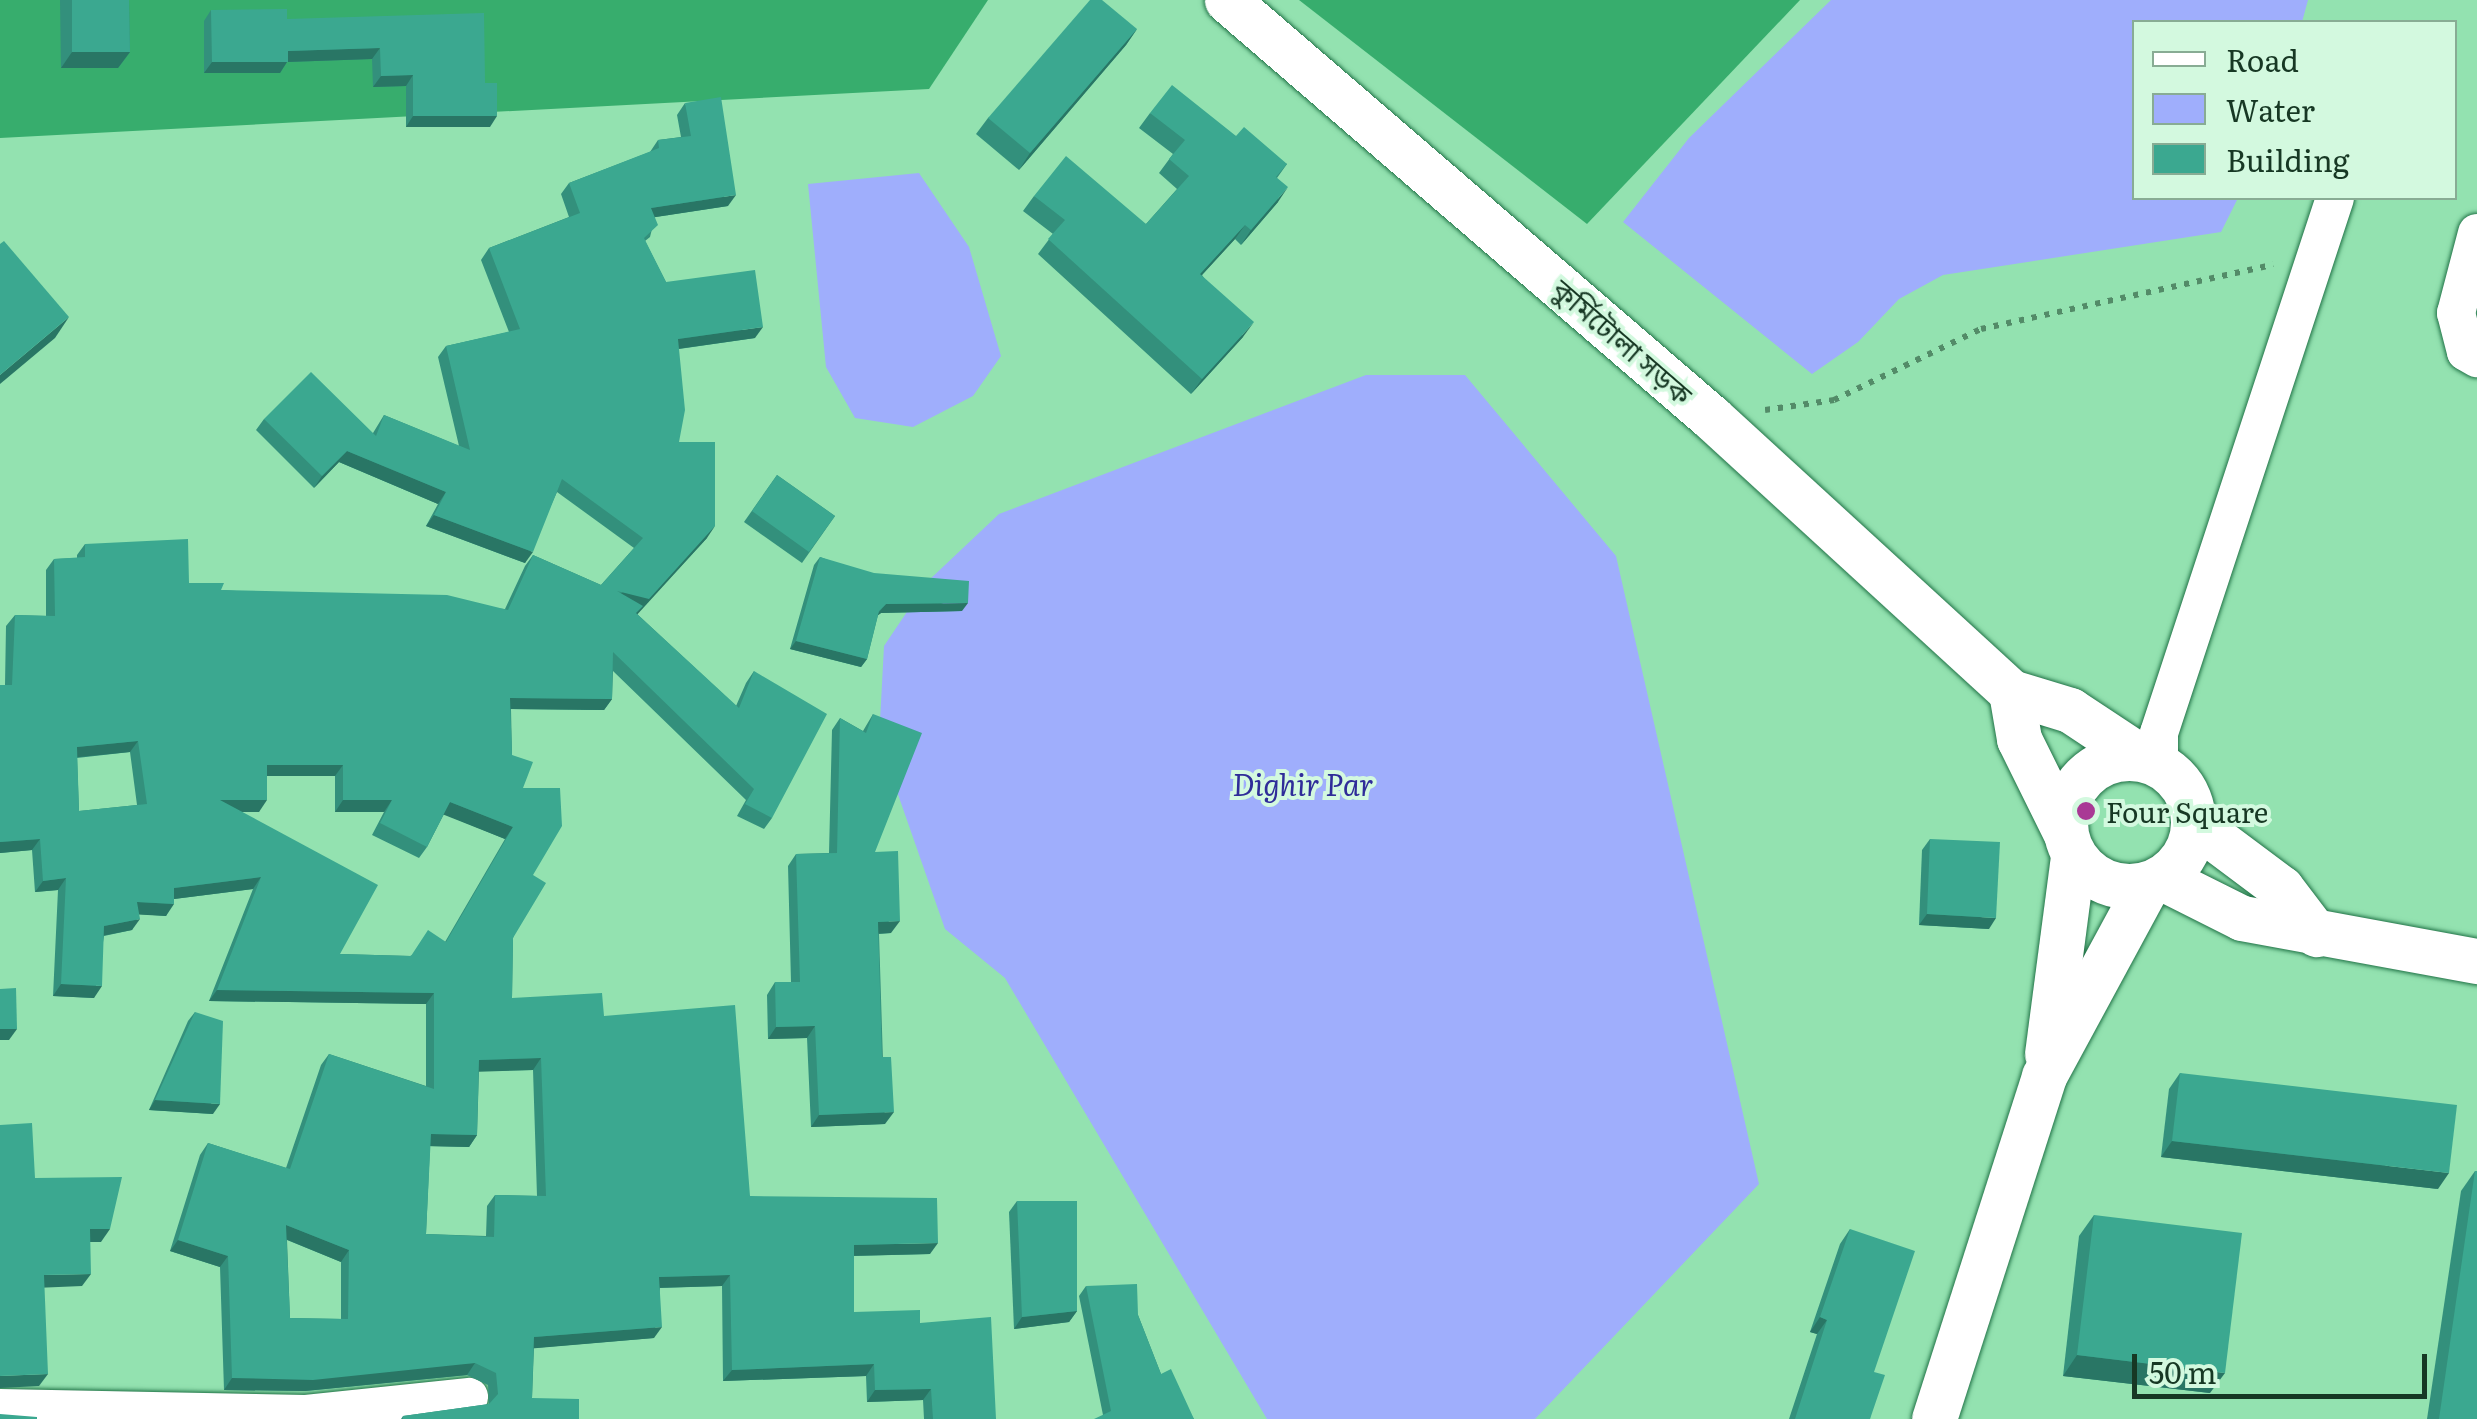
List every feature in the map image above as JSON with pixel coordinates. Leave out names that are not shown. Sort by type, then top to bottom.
[{"type":"street","name":"কুর্মিটোলা সড়ক","points":[[1226,0],[1712,418],[2011,692]]},
{"type":"street","points":[[2151,762],[2333,200]]},
{"type":"street","points":[[2477,233],[2456,312],[2466,352],[2477,358]]},
{"type":"street","points":[[2044,1076],[2155,881],[2184,857],[2194,823],[2181,783],[2070,710],[2011,692],[2019,739],[2069,844],[2110,884],[2155,881],[2242,918],[2477,961]]},
{"type":"street","points":[[1934,1419],[2044,1076],[2076,784],[2118,758],[2151,762]]},
{"type":"street","points":[[2194,823],[2281,888],[2316,934]]},
{"type":"street","points":[[0,1408],[306,1414],[469,1397]]},
{"type":"path","points":[[1712,418],[1834,400],[1982,329],[2231,272],[2314,260]]},
{"type":"green space","points":[[0,0],[988,0],[929,89],[0,138]]},
{"type":"green space","points":[[1299,0],[1800,0],[1587,224]]},
{"type":"water","points":[[1831,0],[2308,0],[2303,20],[2132,20],[2132,200],[2237,200],[2221,232],[1943,275],[1899,299],[1858,342],[1812,374],[1623,222],[1689,138]]},
{"type":"water","points":[[919,173],[969,247],[1001,356],[973,396],[913,427],[855,418],[826,367],[808,184]]},
{"type":"water","name":"Dighir Par","points":[[1366,375],[1465,375],[1616,556],[1759,1184],[1535,1419],[1267,1419],[1005,978],[945,929],[879,740],[884,646],[927,582],[999,514]]},
{"type":"building","points":[[72,0],[129,0],[130,52],[72,52]]},
{"type":"building","points":[[1090,0],[1102,0],[1137,29],[1030,153],[988,118]]},
{"type":"building","points":[[287,9],[287,19],[484,13],[485,83],[497,83],[497,116],[413,116],[413,75],[381,76],[380,48],[288,51],[288,62],[212,62],[211,10]]},
{"type":"building","points":[[1172,85],[1236,136],[1244,127],[1287,164],[1276,177],[1288,187],[1251,230],[1245,225],[1200,274],[1254,322],[1202,379],[1048,239],[1065,220],[1034,196],[1066,156],[1146,224],[1189,176],[1169,159],[1185,140],[1150,113]]},
{"type":"building","points":[[721,97],[736,195],[651,208],[658,225],[644,238],[666,282],[755,270],[763,327],[678,339],[685,410],[679,442],[715,442],[715,526],[649,599],[617,591],[643,606],[636,613],[739,708],[754,671],[827,714],[772,818],[745,804],[754,789],[613,652],[612,699],[510,698],[512,755],[533,762],[523,788],[560,788],[562,826],[533,875],[546,883],[513,938],[512,998],[602,993],[604,1016],[735,1005],[750,1196],[937,1198],[938,1243],[854,1245],[854,1312],[920,1310],[920,1323],[991,1317],[996,1419],[933,1419],[931,1389],[875,1390],[874,1364],[732,1370],[730,1275],[659,1277],[662,1327],[534,1337],[532,1398],[579,1399],[579,1419],[403,1419],[489,1404],[498,1394],[496,1373],[475,1363],[313,1380],[232,1378],[228,1256],[178,1240],[208,1143],[290,1169],[329,1054],[434,1089],[434,993],[217,990],[261,877],[174,888],[174,904],[137,902],[140,919],[104,926],[102,986],[61,984],[66,878],[43,881],[40,839],[0,842],[0,685],[12,685],[15,615],[55,616],[54,559],[85,557],[85,544],[188,539],[189,583],[224,583],[221,590],[447,595],[508,610],[533,555],[601,585],[643,538],[562,479],[533,552],[434,515],[446,492],[347,451],[322,476],[264,419],[311,372],[376,436],[384,415],[470,450],[446,346],[520,329],[489,248],[580,213],[569,183],[659,148],[658,140],[691,136],[685,103]],"holes":[[[138,741],[147,804],[79,811],[77,747]],[[267,765],[343,765],[343,800],[392,800],[380,823],[427,847],[450,802],[513,827],[446,942],[428,930],[411,956],[340,954],[378,885],[220,800],[267,800]],[[541,1058],[546,1196],[495,1195],[494,1237],[426,1234],[431,1134],[477,1135],[479,1060]],[[286,1225],[349,1250],[348,1319],[290,1318]]]},
{"type":"building","points":[[4,241],[69,317],[0,375],[0,244]]},
{"type":"building","points":[[777,475],[835,516],[809,552],[752,511]]},
{"type":"building","points":[[820,557],[874,573],[969,581],[968,603],[886,604],[879,611],[867,659],[796,641]]},
{"type":"building","points":[[873,714],[922,733],[875,852],[898,851],[900,921],[878,922],[882,1057],[891,1057],[894,1112],[819,1115],[815,1026],[776,1027],[775,982],[800,982],[796,854],[837,853],[840,718],[866,733]]},
{"type":"building","points":[[1930,839],[2000,842],[1996,918],[1927,914]]},
{"type":"building","points":[[16,988],[17,1029],[0,1029],[0,989]]},
{"type":"building","points":[[195,1012],[223,1021],[220,1104],[155,1100]]},
{"type":"building","points":[[2180,1073],[2457,1105],[2449,1173],[2172,1141]]},
{"type":"building","points":[[32,1123],[35,1178],[122,1177],[110,1229],[90,1229],[91,1274],[44,1275],[48,1374],[0,1376],[0,1125]]},
{"type":"building","points":[[2475,1171],[2477,1419],[2439,1419]]},
{"type":"building","points":[[1017,1201],[1077,1201],[1077,1311],[1022,1317]]},
{"type":"building","points":[[2094,1215],[2242,1233],[2225,1373],[2077,1355]]},
{"type":"building","points":[[1850,1229],[1915,1251],[1874,1372],[1885,1375],[1870,1419],[1795,1419],[1827,1320],[1820,1317]]},
{"type":"building","points":[[1137,1284],[1138,1315],[1161,1374],[1171,1369],[1194,1419],[1094,1419],[1111,1411],[1086,1286]]},
{"type":"building","points":[[0,1414],[37,1417],[37,1419],[0,1419]]},
{"type":"place","name":"Four Square","points":[[2086,811]]}]
